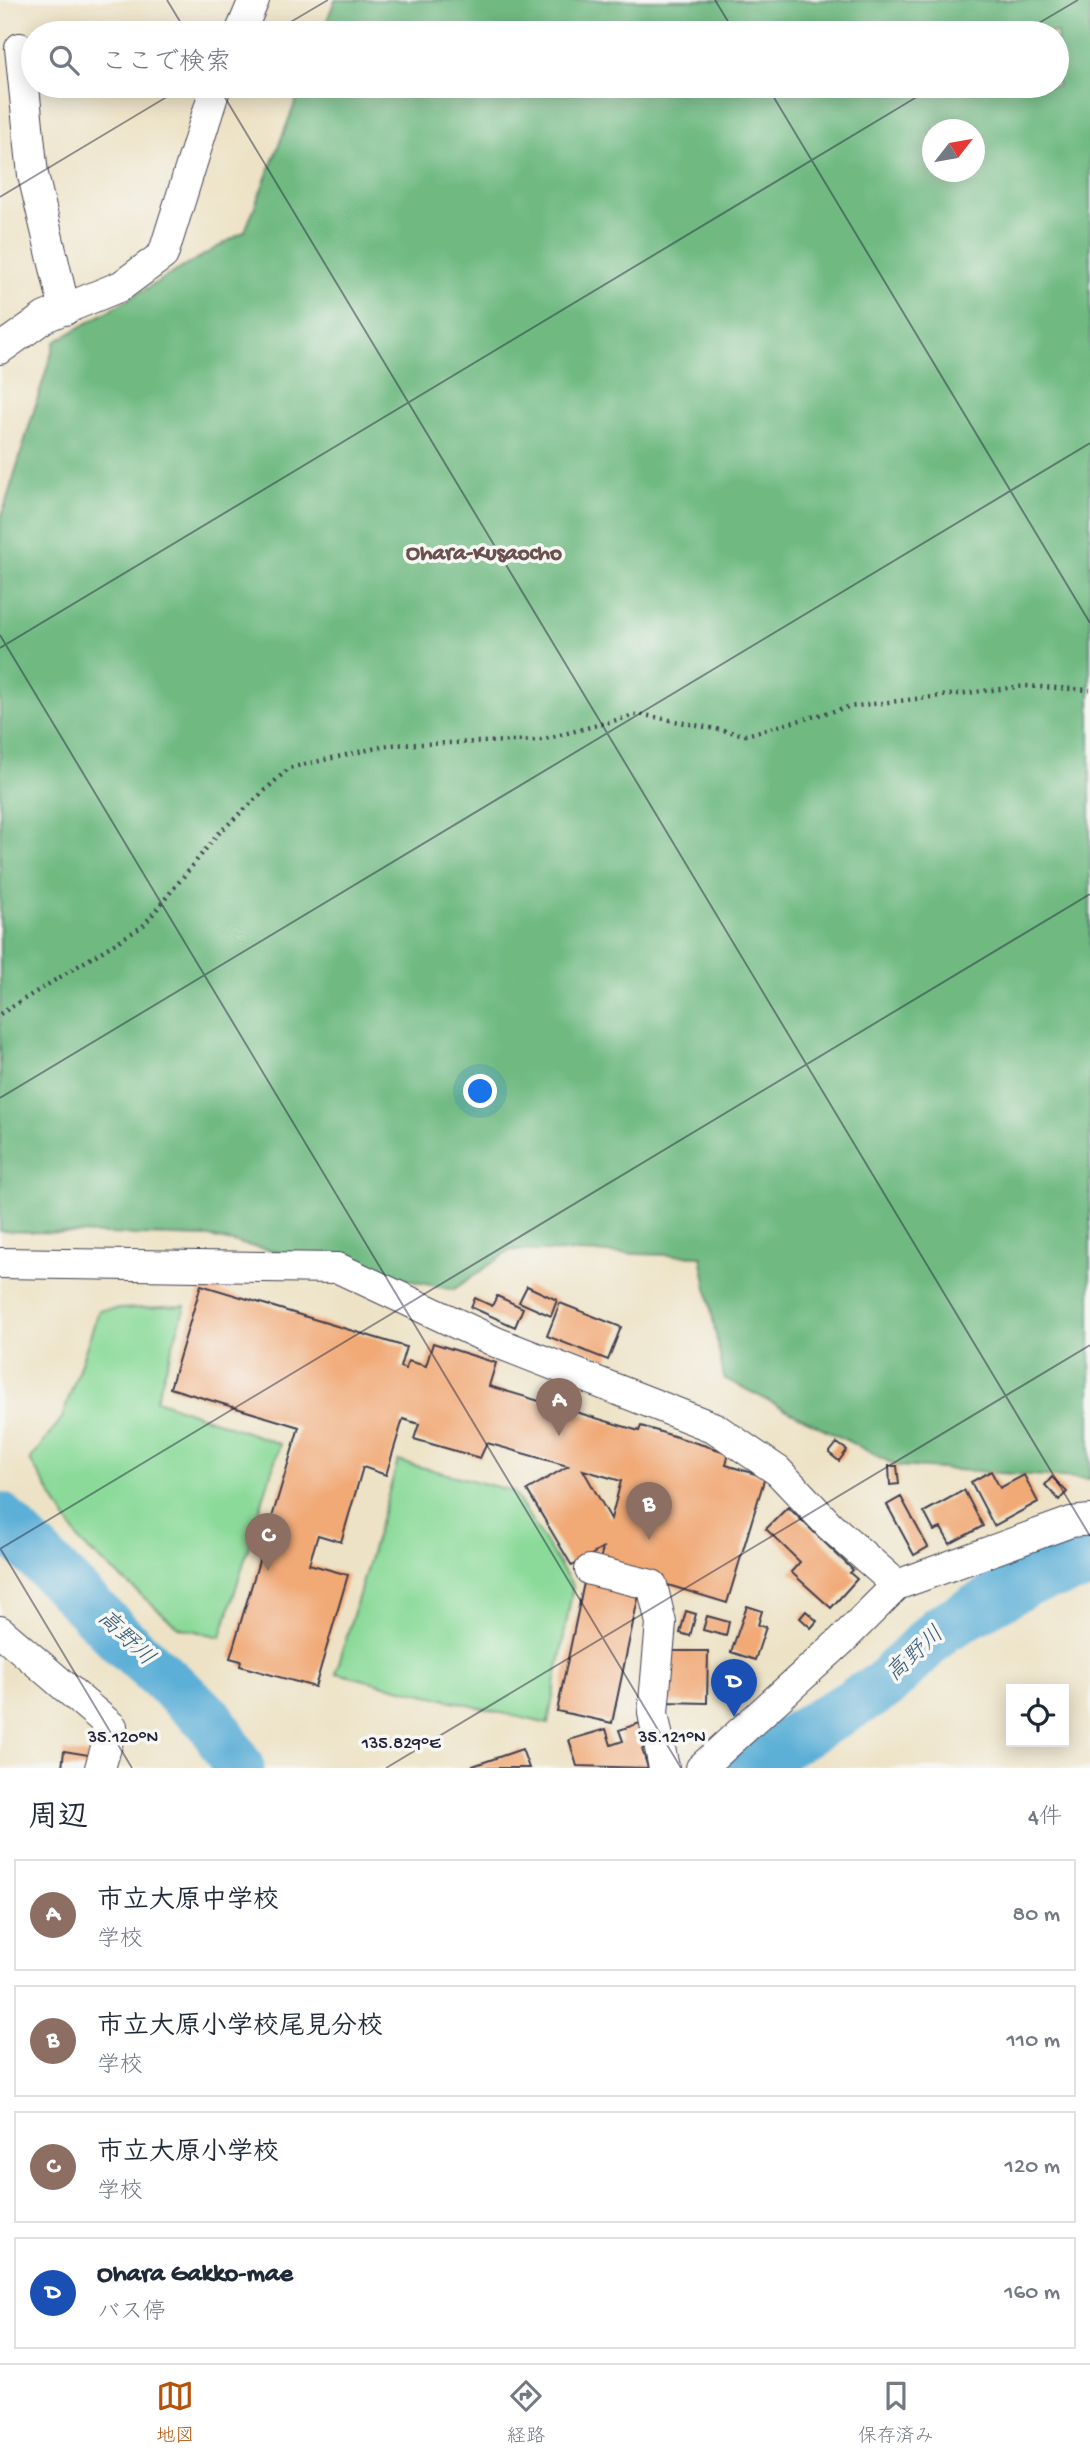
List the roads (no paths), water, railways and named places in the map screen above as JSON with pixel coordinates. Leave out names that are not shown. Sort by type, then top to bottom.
[{"type":"street","points":[[245,21],[254,0]]},
{"type":"street","points":[[20,48],[21,58]]},
{"type":"street","points":[[25,98],[33,175],[65,310]]},
{"type":"street","points":[[0,349],[45,317],[121,286],[163,255],[212,98]]},
{"type":"street","points":[[0,1263],[338,1268],[498,1343],[715,1428],[778,1471],[830,1526],[897,1585]]},
{"type":"street","points":[[701,1768],[841,1641],[897,1585],[1071,1522],[1090,1520]]},
{"type":"street","points":[[590,1570],[653,1585],[661,1623],[653,1713],[664,1768]]},
{"type":"street","points":[[0,1631],[112,1727],[100,1768]]},
{"type":"waterway","name":"高野川","points":[[0,1518],[123,1641],[211,1721],[239,1768]]},
{"type":"waterway","name":"高野川","points":[[753,1768],[782,1745],[883,1686],[941,1629],[1027,1581],[1090,1564]]},
{"type":"place","name":"市立大原中学校","points":[[559,1436]]},
{"type":"place","name":"市立大原小学校尾見分校","points":[[649,1540]]},
{"type":"place","name":"市立大原小学校","points":[[268,1571]]},
{"type":"place","name":"Ohara Gakko-mae","points":[[734,1717]]},
{"type":"district","name":"Ohara-Kusaocho","points":[[484,554]]}]
